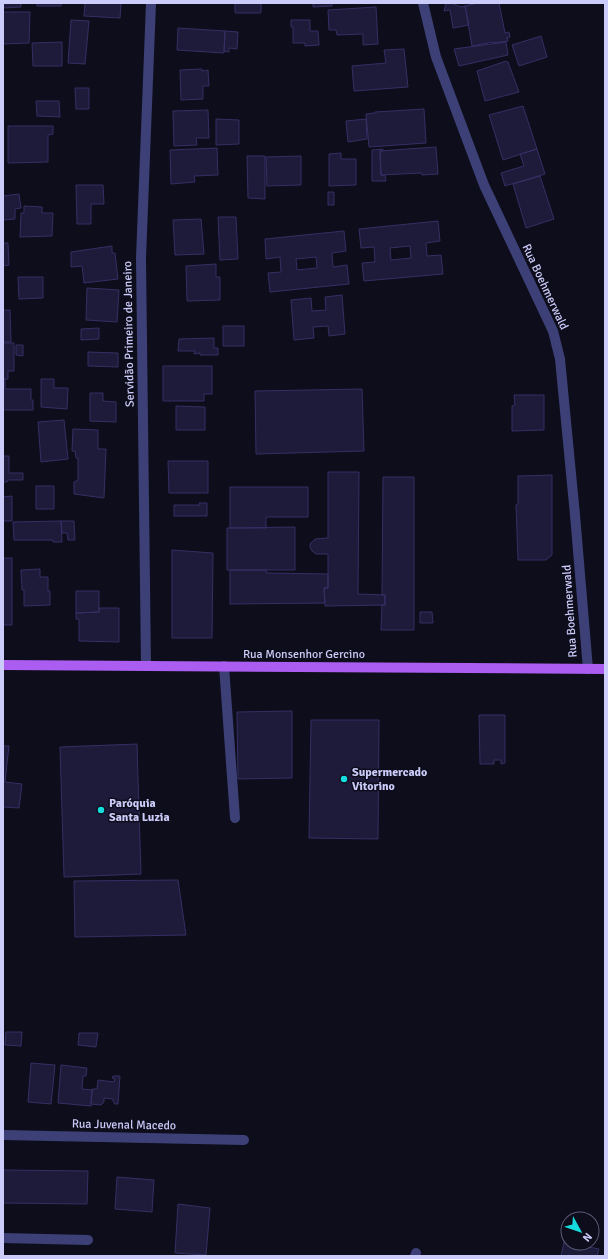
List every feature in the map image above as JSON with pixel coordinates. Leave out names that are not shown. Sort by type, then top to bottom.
[{"type":"main road","name":"Rua Monsenhor Gercino","points":[[3,665],[605,669]]},
{"type":"street","name":"Servidão Primeiro de Janeiro","points":[[146,666],[141,258],[151,3]]},
{"type":"street","name":"Rua Boehmerwald","points":[[423,3],[436,57],[484,185],[553,331],[560,359],[575,507],[588,669]]},
{"type":"street","points":[[224,666],[235,818]]},
{"type":"street","name":"Rua Juvenal Macedo","points":[[3,1136],[244,1140]]},
{"type":"street","points":[[3,1238],[88,1240]]},
{"type":"building","points":[[3,3],[21,3],[21,7],[3,8]]},
{"type":"building","points":[[37,3],[61,3],[61,6],[37,6]]},
{"type":"building","points":[[85,3],[121,3],[120,18],[84,16]]},
{"type":"building","points":[[235,3],[261,3],[261,13],[235,13]]},
{"type":"building","points":[[313,3],[332,3],[332,6],[313,7]]},
{"type":"building","points":[[446,3],[451,3],[461,7],[465,6],[469,25],[453,28],[450,10],[444,11]]},
{"type":"building","points":[[478,3],[499,3],[505,33],[509,32],[510,37],[506,38],[508,41],[472,46],[465,6]]},
{"type":"building","points":[[376,7],[378,44],[363,45],[363,34],[337,35],[336,30],[329,30],[328,10]]},
{"type":"building","points":[[3,12],[30,12],[29,43],[3,44]]},
{"type":"building","points":[[71,20],[89,21],[85,64],[68,63]]},
{"type":"building","points":[[291,20],[310,20],[310,31],[318,31],[319,45],[305,46],[305,43],[293,43],[293,27],[291,27]]},
{"type":"building","points":[[178,28],[225,31],[224,53],[177,50]]},
{"type":"building","points":[[225,31],[238,32],[237,49],[229,48],[229,52],[224,51]]},
{"type":"building","points":[[541,36],[547,57],[519,66],[512,45]]},
{"type":"building","points":[[62,42],[62,66],[33,66],[32,43]]},
{"type":"building","points":[[506,42],[508,55],[459,66],[454,49]]},
{"type":"building","points":[[404,49],[408,87],[354,91],[352,66],[386,63],[384,50]]},
{"type":"building","points":[[506,61],[508,62],[519,92],[485,101],[477,71]]},
{"type":"building","points":[[202,69],[202,71],[208,70],[209,86],[203,86],[203,99],[181,100],[180,70]]},
{"type":"building","points":[[75,88],[89,88],[89,109],[76,109]]},
{"type":"building","points":[[36,101],[59,101],[60,117],[37,116]]},
{"type":"building","points":[[523,106],[537,149],[503,160],[489,115]]},
{"type":"building","points":[[424,109],[426,143],[369,147],[366,114],[375,112]]},
{"type":"building","points":[[208,110],[209,138],[196,138],[197,145],[174,146],[173,111]]},
{"type":"building","points":[[216,119],[239,120],[239,144],[216,145]]},
{"type":"building","points":[[366,119],[367,139],[348,142],[346,121]]},
{"type":"building","points":[[8,126],[53,126],[53,134],[48,135],[48,162],[8,163]]},
{"type":"building","points":[[436,147],[438,174],[422,175],[421,173],[381,175],[380,151]]},
{"type":"building","points":[[217,148],[218,175],[194,176],[195,182],[171,184],[170,150]]},
{"type":"building","points":[[383,149],[380,151],[381,175],[385,175],[386,181],[372,181],[372,150]]},
{"type":"building","points":[[537,149],[545,174],[505,186],[501,173],[524,166],[520,154]]},
{"type":"building","points":[[341,153],[341,159],[356,159],[356,185],[329,186],[329,154]]},
{"type":"building","points":[[247,156],[265,156],[265,199],[248,198]]},
{"type":"building","points":[[301,156],[301,185],[267,186],[266,157]]},
{"type":"building","points":[[540,176],[554,219],[526,228],[513,184]]},
{"type":"building","points":[[76,185],[103,185],[104,204],[91,204],[91,224],[77,224]]},
{"type":"building","points":[[328,192],[334,192],[334,205],[328,205]]},
{"type":"building","points":[[19,194],[21,208],[15,209],[15,219],[3,220],[3,196]]},
{"type":"building","points":[[24,206],[42,207],[42,213],[53,213],[52,236],[20,237],[21,213],[24,213]]},
{"type":"building","points":[[218,217],[236,217],[238,259],[220,260]]},
{"type":"building","points":[[201,219],[204,254],[175,255],[173,220]]},
{"type":"building","points":[[438,221],[440,241],[426,243],[427,256],[441,255],[443,274],[364,281],[362,263],[375,262],[374,247],[361,248],[359,229]],"holes":[[[410,246],[411,258],[391,260],[390,248]]]},
{"type":"building","points":[[344,231],[346,251],[332,253],[333,267],[347,265],[349,284],[270,292],[268,273],[281,272],[280,257],[266,259],[265,239]],"holes":[[[316,257],[317,268],[297,270],[296,259]]]},
{"type":"building","points":[[3,243],[8,243],[9,265],[3,266]]},
{"type":"building","points":[[112,246],[112,253],[115,253],[118,279],[84,283],[82,266],[71,267],[71,252]]},
{"type":"building","points":[[216,264],[216,277],[220,277],[220,300],[187,301],[186,266]]},
{"type":"building","points":[[18,277],[43,277],[43,298],[19,299]]},
{"type":"building","points":[[87,288],[119,290],[117,322],[86,320]]},
{"type":"building","points":[[342,295],[345,334],[329,336],[328,326],[313,327],[314,338],[294,340],[291,300],[311,298],[312,311],[326,310],[325,297]]},
{"type":"building","points":[[3,310],[10,310],[11,342],[3,342]]},
{"type":"building","points":[[223,326],[244,326],[244,346],[223,346]]},
{"type":"building","points":[[99,328],[99,339],[81,340],[81,329]]},
{"type":"building","points":[[214,338],[214,348],[218,348],[218,355],[200,355],[200,353],[194,354],[195,351],[178,351],[179,339]]},
{"type":"building","points":[[3,343],[14,343],[14,371],[8,371],[8,379],[3,379]]},
{"type":"building","points":[[16,345],[23,345],[23,356],[16,355]]},
{"type":"building","points":[[88,352],[118,353],[118,367],[88,366]]},
{"type":"building","points":[[163,366],[212,366],[212,394],[204,394],[204,401],[163,401]]},
{"type":"building","points":[[3,379],[5,379],[5,389],[31,389],[33,410],[3,410]]},
{"type":"building","points":[[41,379],[54,379],[54,388],[68,388],[67,409],[41,407]]},
{"type":"building","points":[[362,389],[364,451],[256,454],[255,391]]},
{"type":"building","points":[[90,393],[103,393],[103,401],[116,402],[116,422],[90,421]]},
{"type":"building","points":[[514,395],[544,395],[544,430],[512,431],[512,406],[515,405]]},
{"type":"building","points":[[176,406],[205,407],[205,430],[176,430]]},
{"type":"building","points":[[64,420],[68,459],[41,462],[38,422]]},
{"type":"building","points":[[73,429],[98,430],[98,449],[106,449],[104,498],[74,494],[74,482],[78,480],[78,458],[76,458],[75,451],[72,451]]},
{"type":"building","points":[[3,456],[9,456],[9,473],[23,473],[23,480],[8,480],[7,482],[3,482]]},
{"type":"building","points":[[168,461],[208,461],[208,493],[169,493]]},
{"type":"building","points":[[328,472],[359,472],[358,594],[385,595],[385,605],[325,606],[324,588],[328,588],[328,554],[316,554],[312,551],[310,544],[315,539],[328,538]]},
{"type":"building","points":[[552,475],[552,555],[546,560],[518,560],[516,505],[518,504],[518,476]]},
{"type":"building","points":[[383,477],[414,477],[414,630],[381,630],[382,605],[385,605],[385,595],[382,595]]},
{"type":"building","points":[[36,486],[54,486],[54,509],[36,509]]},
{"type":"building","points":[[230,487],[308,487],[308,517],[266,517],[266,528],[230,528]]},
{"type":"building","points":[[12,496],[12,521],[3,521],[3,497]]},
{"type":"building","points":[[199,503],[207,503],[207,516],[174,516],[174,505],[200,505]]},
{"type":"building","points":[[61,521],[74,521],[75,540],[68,540],[67,533],[62,533]]},
{"type":"building","points":[[61,521],[62,542],[53,542],[53,540],[14,540],[13,522]]},
{"type":"building","points":[[295,527],[295,570],[227,570],[227,528]]},
{"type":"building","points":[[172,550],[213,553],[212,638],[172,638]]},
{"type":"building","points":[[3,558],[12,558],[12,625],[3,625]]},
{"type":"building","points":[[40,569],[40,577],[48,577],[50,605],[24,606],[24,590],[22,590],[21,570]]},
{"type":"building","points":[[230,570],[266,570],[267,573],[328,574],[328,588],[324,588],[325,603],[230,604]]},
{"type":"building","points":[[76,591],[99,591],[99,612],[76,613]]},
{"type":"building","points":[[99,608],[119,608],[119,642],[79,641],[79,619],[76,619],[76,613],[99,612]]},
{"type":"building","points":[[420,612],[432,612],[433,623],[420,623]]},
{"type":"building","points":[[292,711],[292,778],[238,779],[237,712]]},
{"type":"building","points":[[479,715],[505,715],[505,763],[501,764],[501,760],[494,760],[494,764],[480,764]]},
{"type":"building","name":"Supermercado Vitorino","points":[[311,720],[379,720],[378,839],[309,838]]},
{"type":"building","name":"Paróquia Santa Luzia","points":[[137,744],[141,874],[64,877],[60,747]]},
{"type":"building","points":[[3,746],[9,746],[5,782],[22,784],[19,808],[3,807]]},
{"type":"building","points":[[178,880],[186,935],[75,937],[74,881]]},
{"type":"building","points":[[6,1032],[22,1032],[21,1046],[5,1045]]},
{"type":"building","points":[[79,1033],[98,1033],[96,1047],[78,1045]]},
{"type":"building","points":[[31,1063],[55,1065],[51,1104],[28,1102]]},
{"type":"building","points":[[61,1065],[87,1068],[86,1076],[83,1076],[82,1089],[92,1090],[91,1106],[58,1103]]},
{"type":"building","points":[[113,1076],[120,1076],[118,1104],[115,1104],[113,1099],[104,1098],[104,1102],[101,1105],[91,1104],[92,1089],[97,1089],[98,1080],[114,1082],[115,1079],[112,1078]]},
{"type":"building","points":[[3,1170],[88,1171],[87,1204],[3,1203]]},
{"type":"building","points":[[117,1177],[154,1180],[152,1212],[115,1209]]},
{"type":"building","points":[[178,1204],[210,1208],[206,1255],[175,1253]]},
{"type":"building","points":[[562,1251],[598,1251],[597,1256],[561,1256]]},
{"type":"place","name":"Supermercado Vitorino","points":[[344,779]]},
{"type":"place","name":"Paróquia Santa Luzia","points":[[101,810]]}]
